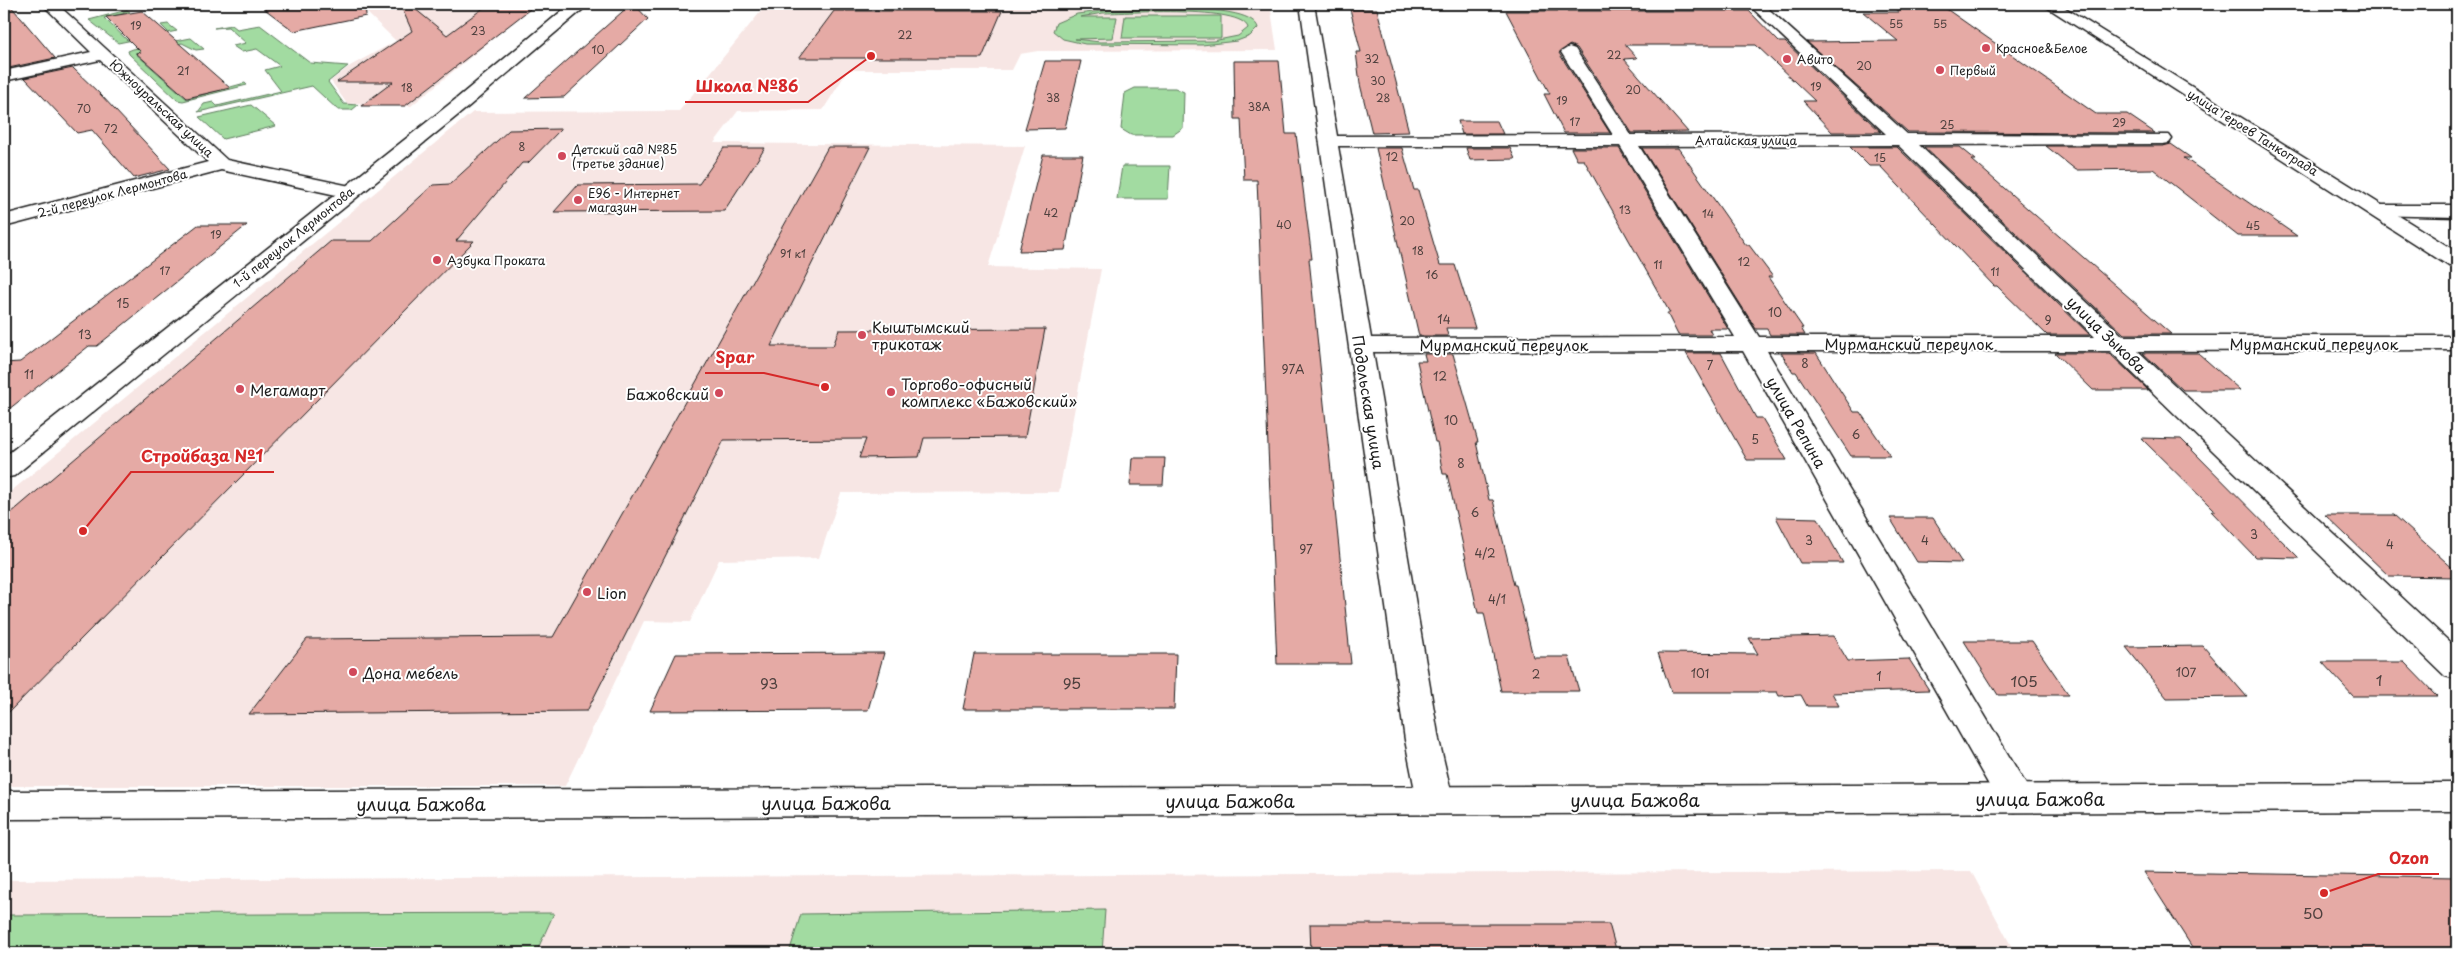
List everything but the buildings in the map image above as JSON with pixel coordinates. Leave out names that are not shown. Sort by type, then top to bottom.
[{"type":"street","name":"Южноуральская улица","points":[[49,4],[221,164],[350,192]]},
{"type":"street","name":"1-й переулок Лермонтова","points":[[4,470],[462,102],[575,7],[582,4]]},
{"type":"street","name":"Подольская улица","points":[[1307,4],[1422,740],[1435,800]]},
{"type":"street","name":"улица Зыкова","points":[[1754,4],[1903,140],[2457,668]]},
{"type":"street","name":"улица Героев Танкограда","points":[[2049,4],[2457,261]]},
{"type":"street","name":"улица Репина","points":[[1569,52],[1627,140],[1751,343],[2015,798]]},
{"type":"street","points":[[4,76],[104,54]]},
{"type":"street","name":"Алтайская улица","points":[[1328,141],[2163,139]]},
{"type":"street","name":"2-й переулок Лермонтова","points":[[4,222],[221,164]]},
{"type":"street","points":[[2378,211],[2457,211]]},
{"type":"street","name":"Мурманский переулок","points":[[1360,345],[2116,342],[2457,343]]},
{"type":"street","name":"улица Бажова","points":[[4,805],[2457,796]]},
{"type":"shaded area","points":[[379,4],[535,4],[411,106],[359,106],[361,103],[347,104],[331,81],[350,66],[396,41],[361,7]]},
{"type":"shaded area","points":[[767,4],[1270,4],[1277,50],[1038,51],[1020,54],[1012,70],[848,70],[823,110],[738,111],[714,143],[1025,146],[988,267],[1101,269],[1059,492],[841,493],[819,558],[719,560],[690,622],[644,621],[565,786],[4,786],[4,497],[473,112],[679,111]]},
{"type":"shaded area","points":[[1971,871],[2015,953],[4,953],[4,880]]},
{"type":"green space","points":[[1142,9],[1215,10],[1251,19],[1258,28],[1250,36],[1237,41],[1202,45],[1085,44],[1063,39],[1053,31],[1056,23],[1077,14]],"holes":[[[1103,13],[1206,13],[1226,16],[1241,21],[1248,28],[1238,36],[1213,41],[1100,42],[1075,39],[1113,38],[1117,17],[1080,17]]]},
{"type":"green space","points":[[127,10],[130,12],[104,18],[127,40],[168,32],[161,25],[168,24],[177,31],[118,43],[89,20]]},
{"type":"green space","points":[[1125,16],[1221,16],[1221,38],[1122,38]]},
{"type":"green space","points":[[232,25],[237,29],[260,25],[310,63],[348,66],[328,82],[344,104],[358,105],[352,110],[338,110],[312,86],[198,112],[204,104],[213,102],[217,106],[281,91],[265,70],[280,66],[257,49],[242,52],[233,46],[246,43],[228,27],[214,28]]},
{"type":"green space","points":[[191,38],[204,49],[196,50],[182,43],[135,53],[187,99],[245,83],[247,85],[183,101],[177,100],[128,51]]},
{"type":"green space","points":[[1135,88],[1175,88],[1184,92],[1183,128],[1173,135],[1131,135],[1121,129],[1125,93]]},
{"type":"green space","points":[[251,105],[276,126],[223,139],[199,117]]},
{"type":"green space","points":[[1122,166],[1170,166],[1168,199],[1117,199]]},
{"type":"green space","points":[[1105,910],[1102,953],[789,953],[801,914]]},
{"type":"green space","points":[[554,913],[536,953],[4,953],[4,921],[9,915]]},
{"type":"place","name":"Красное&Белое","points":[[1986,48]]},
{"type":"place","name":"Школа №86","points":[[871,56]]},
{"type":"place","name":"Авито","points":[[1787,59]]},
{"type":"place","name":"Первый","points":[[1940,70]]},
{"type":"place","name":"Детский сад №85 (третье здание)","points":[[562,156]]},
{"type":"place","name":"Е96 - Интернет магазин","points":[[578,200]]},
{"type":"place","name":"Азбука Проката","points":[[437,260]]},
{"type":"place","name":"Кыштымский трикотаж","points":[[862,335]]},
{"type":"place","name":"Spar","points":[[825,387]]},
{"type":"place","name":"Мегамарт","points":[[240,389]]},
{"type":"place","name":"Торгово-офисный комплекс «Бажовский»","points":[[891,392]]},
{"type":"place","name":"Бажовский","points":[[719,393]]},
{"type":"place","name":"Стройбаза №1","points":[[83,531]]},
{"type":"place","name":"Lion","points":[[587,592]]},
{"type":"place","name":"Дона мебель","points":[[353,672]]},
{"type":"place","name":"Ozon","points":[[2324,893]]}]
